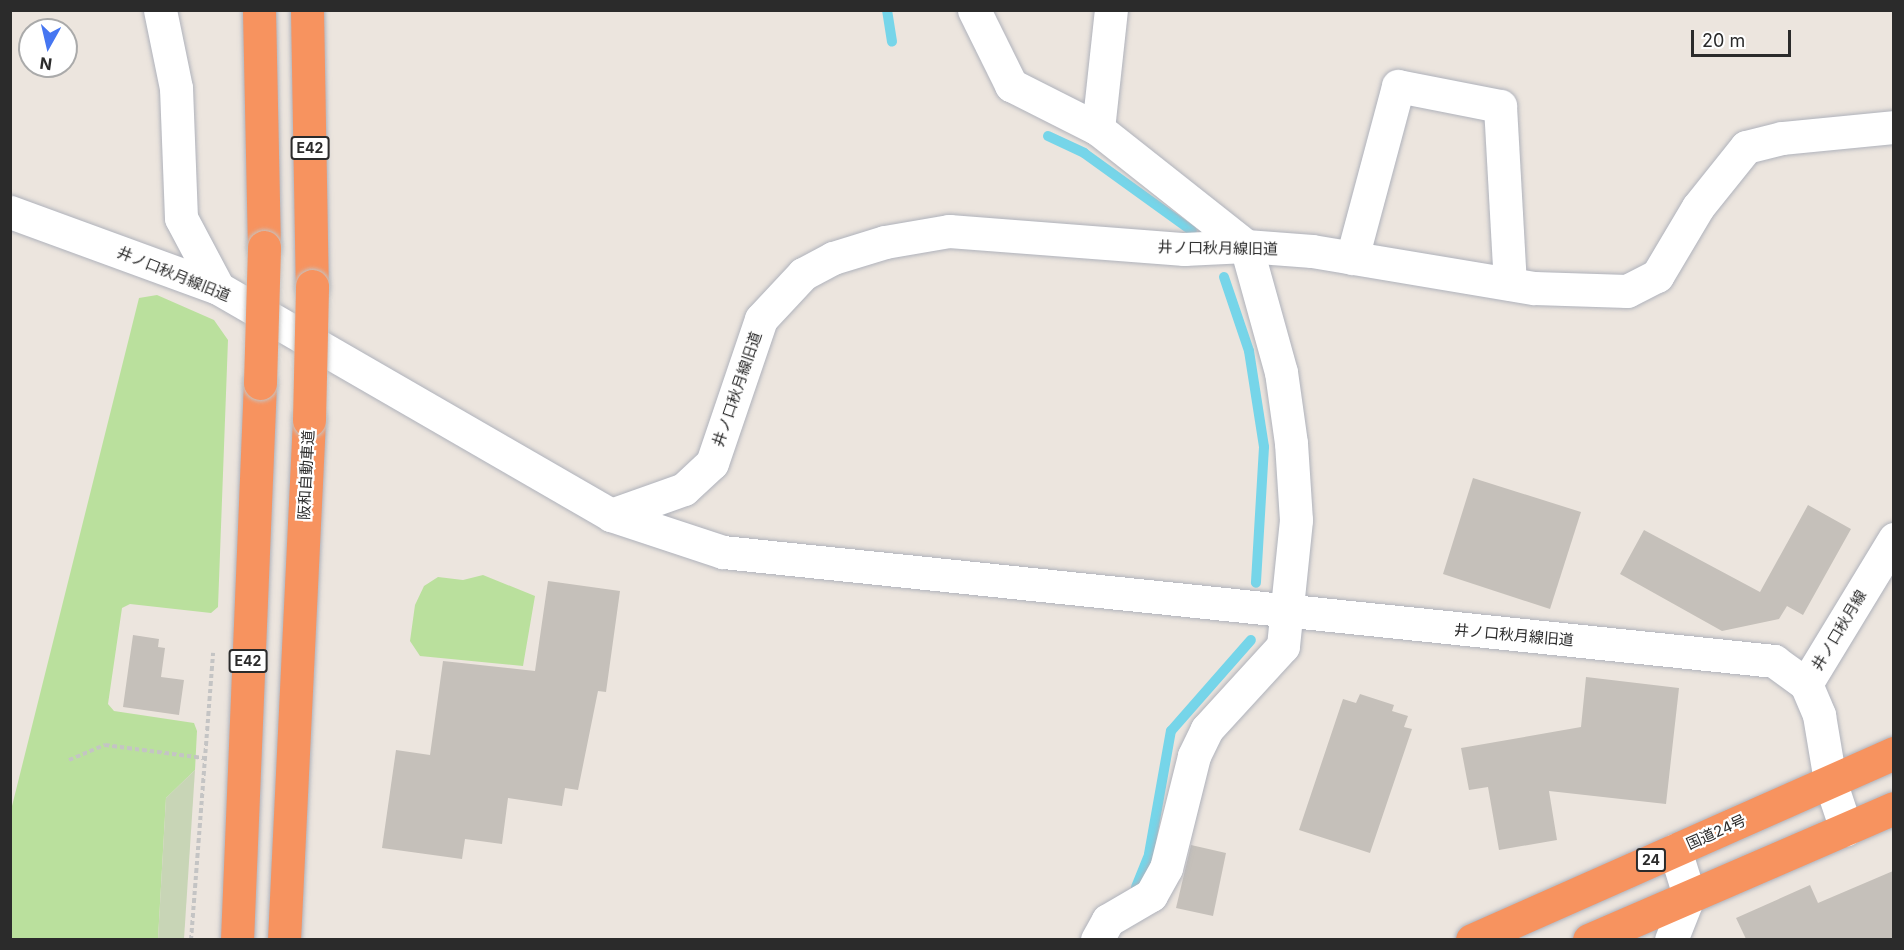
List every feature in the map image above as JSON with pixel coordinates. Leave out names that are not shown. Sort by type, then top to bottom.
[{"type":"highway","name":"E42","points":[[237,939],[264,247],[259,10]]},
{"type":"highway","name":"阪和自動車道","points":[[284,939],[309,420],[312,286],[307,10]]},
{"type":"highway","name":"国道24号","points":[[1472,939],[1893,753]]},
{"type":"highway","points":[[1589,939],[1893,808]]},
{"type":"street","points":[[160,10],[176,88],[181,218],[218,288]]},
{"type":"street","points":[[974,10],[1011,86],[1098,129],[1246,246],[1281,372],[1291,443],[1296,520],[1283,646],[1269,666],[1207,729],[1194,756],[1166,868],[1151,895],[1108,920],[1097,939]]},
{"type":"street","points":[[1098,129],[1111,10]]},
{"type":"street","points":[[1352,258],[1398,86],[1500,106],[1510,284]]},
{"type":"street","name":"井ノ口秋月線旧道","points":[[610,515],[684,489],[712,463],[761,319],[803,274],[833,258],[949,231],[1184,249],[1246,246],[1352,258],[1510,284],[1627,291],[1656,276],[1698,207],[1746,147],[1782,138],[1893,127]]},
{"type":"street","name":"井ノ口秋月線旧道","points":[[10,212],[218,288],[610,515],[723,552],[1287,614],[1774,661],[1806,684]]},
{"type":"street","name":"井ノ口秋月線","points":[[1845,828],[1830,781],[1819,715],[1806,684],[1893,539]]},
{"type":"street","points":[[1671,939],[1689,895],[1675,850]]},
{"type":"path","points":[[191,939],[212,658]]},
{"type":"path","points":[[69,760],[105,746],[203,758]]},
{"type":"green space","points":[[157,295],[214,320],[228,340],[218,607],[211,613],[130,604],[122,608],[108,704],[114,711],[194,723],[197,731],[195,770],[166,798],[158,939],[11,940],[11,810],[139,298]]},
{"type":"green space","points":[[483,575],[535,596],[523,666],[420,656],[410,641],[415,605],[424,586],[438,577],[463,580]]},
{"type":"green space","points":[[195,770],[184,939],[158,939],[166,798]]},
{"type":"building","points":[[1473,478],[1581,512],[1550,609],[1443,574]]},
{"type":"building","points":[[1808,505],[1851,529],[1803,615],[1787,606],[1779,619],[1722,631],[1620,574],[1644,530],[1760,592]]},
{"type":"building","points":[[548,581],[620,591],[606,692],[598,691],[578,790],[565,788],[562,806],[508,798],[502,844],[465,839],[462,859],[382,848],[396,750],[430,755],[443,661],[535,671]]},
{"type":"building","points":[[133,635],[159,639],[158,647],[165,648],[161,677],[184,680],[179,715],[123,707]]},
{"type":"building","points":[[1586,677],[1679,688],[1666,804],[1549,791],[1557,840],[1499,850],[1488,787],[1469,790],[1461,748],[1581,727]]},
{"type":"building","points":[[1360,694],[1394,705],[1392,711],[1408,716],[1404,727],[1412,729],[1370,853],[1299,830],[1343,699],[1356,703]]},
{"type":"building","points":[[1191,845],[1226,853],[1213,916],[1176,908]]},
{"type":"building","points":[[1893,871],[1893,939],[1746,939],[1736,918],[1810,885],[1818,903]]},
{"type":"waterway","points":[[887,10],[892,42]]},
{"type":"waterway","points":[[1048,136],[1084,153],[1192,231]]},
{"type":"waterway","points":[[1224,277],[1249,351],[1264,447],[1256,583]]},
{"type":"waterway","points":[[1136,887],[1149,854],[1171,731],[1251,640]]}]
